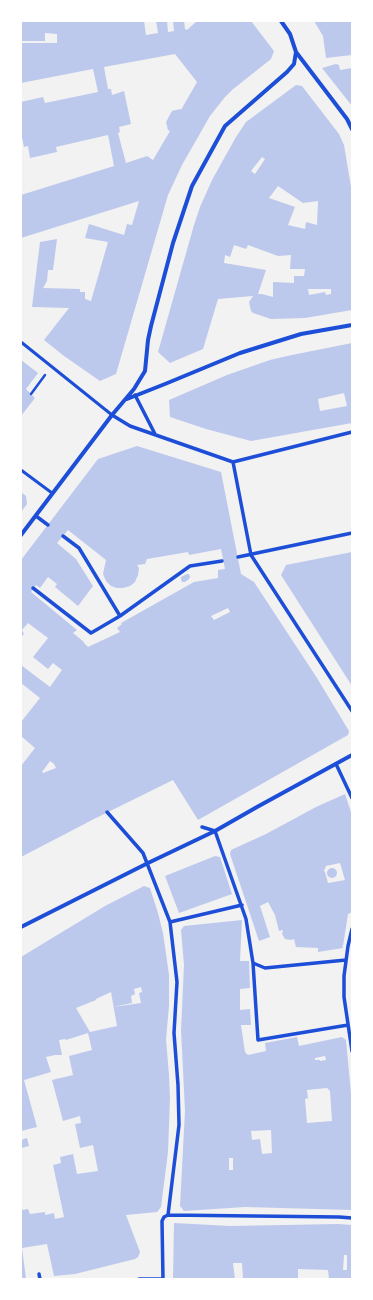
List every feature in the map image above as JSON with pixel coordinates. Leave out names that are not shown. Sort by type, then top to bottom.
[{"type":"street","points":[[281,21],[290,34],[296,52],[347,119],[352,129]]},
{"type":"street","points":[[21,535],[112,415],[134,389],[145,371],[150,326],[173,242],[192,186],[225,126],[287,72],[294,64],[296,52]]},
{"type":"street","points":[[125,399],[258,347],[301,334],[352,325]]},
{"type":"street","points":[[135,395],[155,434]]},
{"type":"street","points":[[112,415],[130,426],[232,462],[352,432]]},
{"type":"street","points":[[232,462],[251,555],[352,711]]},
{"type":"street","points":[[36,516],[48,525]]},
{"type":"street","points":[[238,557],[352,533]]},
{"type":"street","points":[[63,536],[78,548],[120,616]]},
{"type":"street","points":[[33,588],[91,633],[120,616],[190,566],[222,561]]},
{"type":"street","points":[[21,927],[148,863],[215,832],[257,807],[352,755]]},
{"type":"street","points":[[336,764],[352,798]]},
{"type":"street","points":[[107,812],[143,853],[170,922],[177,982],[174,1033],[179,1125],[168,1216]]},
{"type":"street","points":[[202,827],[215,832],[246,919],[253,963],[258,1040],[348,1025]]},
{"type":"street","points":[[170,922],[242,906]]},
{"type":"street","points":[[352,929],[344,976],[344,997],[352,1051]]},
{"type":"street","points":[[253,963],[265,968],[346,960]]},
{"type":"street","points":[[139,1279],[163,1279],[162,1222],[164,1217],[352,1218]]},
{"type":"street","points":[[39,1274],[40,1279]]},
{"type":"lane","points":[[21,342],[112,415]]},
{"type":"lane","points":[[21,470],[52,493]]},
{"type":"path","points":[[31,394],[52,366]]},
{"type":"building","points":[[21,21],[144,21],[146,35],[158,33],[156,21],[167,21],[168,32],[174,31],[173,21],[184,21],[185,29],[187,30],[197,21],[251,21],[274,51],[271,59],[225,97],[210,116],[182,165],[168,195],[116,374],[100,381],[44,340],[69,308],[32,307],[40,242],[57,239],[53,270],[48,270],[47,281],[43,288],[80,289],[80,292],[85,292],[85,299],[91,301],[108,242],[85,238],[89,224],[124,235],[127,224],[132,225],[139,201],[21,238],[21,195],[114,166],[108,135],[56,147],[57,152],[30,158],[28,146],[24,147],[21,133],[21,102],[43,97],[45,103],[98,92],[93,69],[21,83],[21,43],[57,43],[57,34],[45,33],[45,41],[21,41]],"holes":[[[175,54],[197,82],[181,110],[172,111],[166,122],[168,130],[170,131],[153,160],[147,156],[126,163],[118,133],[120,132],[119,127],[131,124],[124,91],[112,95],[111,89],[108,89],[104,67]]]},
{"type":"building","points":[[314,21],[352,21],[352,55],[326,58],[323,36]]},
{"type":"building","points":[[336,64],[339,65],[340,70],[352,68],[352,106],[322,68]]},
{"type":"building","points":[[296,85],[302,86],[339,134],[344,145],[352,193],[352,310],[305,318],[271,319],[251,311],[249,302],[253,296],[218,299],[203,349],[170,363],[158,352],[194,225],[212,180],[246,122]],"holes":[[[262,157],[265,159],[255,174],[251,171]],[[278,186],[303,203],[318,201],[317,225],[306,222],[305,229],[288,225],[295,207],[269,198]],[[234,245],[246,249],[248,245],[278,256],[291,255],[290,269],[305,269],[304,276],[294,276],[294,283],[273,282],[273,297],[258,294],[266,270],[224,263],[225,255],[230,257]],[[308,289],[331,289],[331,294],[326,295],[325,292],[309,295]]]},
{"type":"building","points":[[352,343],[352,423],[251,441],[206,429],[170,417],[169,400],[227,375],[270,360]],"holes":[[[344,393],[347,406],[320,411],[318,399]]]},
{"type":"building","points":[[21,360],[38,373],[26,389],[35,398],[21,416]]},
{"type":"building","points":[[137,446],[221,472],[241,574],[254,582],[317,678],[349,731],[348,735],[198,820],[173,780],[21,857],[21,766],[35,748],[21,736],[21,722],[40,698],[21,683],[21,665],[50,687],[62,670],[53,663],[48,669],[33,657],[48,638],[28,623],[22,630],[24,634],[21,637],[21,560],[98,459]],"holes":[[[68,530],[106,560],[103,574],[106,581],[111,586],[117,588],[130,586],[135,582],[139,568],[137,565],[145,564],[147,559],[188,552],[189,555],[221,549],[225,569],[218,570],[218,578],[194,582],[121,623],[122,624],[117,628],[120,632],[88,647],[73,633],[77,630],[31,592],[36,585],[40,588],[48,577],[57,584],[55,587],[78,606],[93,586],[76,559],[57,543]],[[228,608],[230,612],[214,620],[211,616]],[[50,761],[56,768],[43,773],[42,772]]]},
{"type":"building","points":[[21,492],[26,496],[27,504],[21,512]]},
{"type":"building","points":[[352,552],[352,686],[281,575],[286,565]]},
{"type":"building","points":[[189,574],[189,579],[182,582],[181,577]]},
{"type":"building","points":[[345,794],[352,815],[352,912],[348,914],[343,946],[342,945],[343,948],[318,952],[318,948],[296,947],[294,939],[285,939],[282,934],[283,930],[279,931],[275,915],[268,902],[260,906],[270,937],[259,941],[230,854],[231,850],[266,834],[316,807]],"holes":[[[340,863],[345,880],[328,883],[324,871],[326,866]]]},
{"type":"building","points":[[215,856],[220,857],[232,894],[179,913],[165,876]]},
{"type":"building","points":[[330,868],[334,868],[336,869],[336,877],[330,878],[327,875],[327,871]]},
{"type":"building","points":[[144,886],[150,888],[163,933],[169,975],[169,1006],[166,1039],[170,1098],[168,1152],[161,1207],[157,1212],[126,1215],[140,1252],[138,1257],[135,1259],[75,1274],[54,1276],[47,1244],[22,1248],[26,1279],[21,1279],[22,1210],[28,1209],[30,1214],[45,1212],[45,1215],[54,1213],[55,1219],[64,1217],[53,1165],[61,1163],[60,1157],[73,1154],[77,1174],[98,1171],[93,1145],[80,1148],[75,1124],[81,1123],[80,1116],[63,1121],[52,1080],[73,1075],[69,1056],[92,1050],[88,1033],[66,1040],[59,1040],[62,1055],[46,1057],[51,1072],[24,1080],[37,1127],[21,1131],[21,957],[105,906]],"holes":[[[141,987],[142,992],[139,993],[141,1003],[114,1007],[132,1003],[131,996],[135,994],[134,989]],[[111,992],[117,1026],[90,1032],[76,1008]]]},
{"type":"building","points":[[242,920],[240,961],[249,961],[250,988],[240,989],[240,1010],[250,1009],[251,1025],[241,1025],[245,1052],[248,1055],[266,1051],[265,1043],[297,1037],[299,1046],[342,1037],[346,1040],[352,1104],[352,1210],[245,1207],[184,1211],[180,1206],[185,1111],[181,1030],[184,965],[181,930],[184,926]],"holes":[[[325,1056],[326,1060],[320,1061],[315,1060],[315,1058]],[[327,1088],[330,1091],[332,1121],[307,1123],[305,1099],[308,1098],[307,1090]],[[271,1130],[272,1153],[262,1154],[260,1139],[252,1140],[251,1131]],[[229,1158],[233,1158],[233,1170],[229,1170]]]},
{"type":"building","points":[[27,1138],[29,1146],[21,1148],[21,1140]]},
{"type":"building","points":[[174,1223],[230,1226],[352,1225],[352,1279],[329,1279],[328,1270],[298,1269],[298,1279],[243,1279],[242,1263],[233,1263],[235,1279],[173,1279]],"holes":[[[344,1255],[347,1255],[347,1270],[343,1270]]]}]
